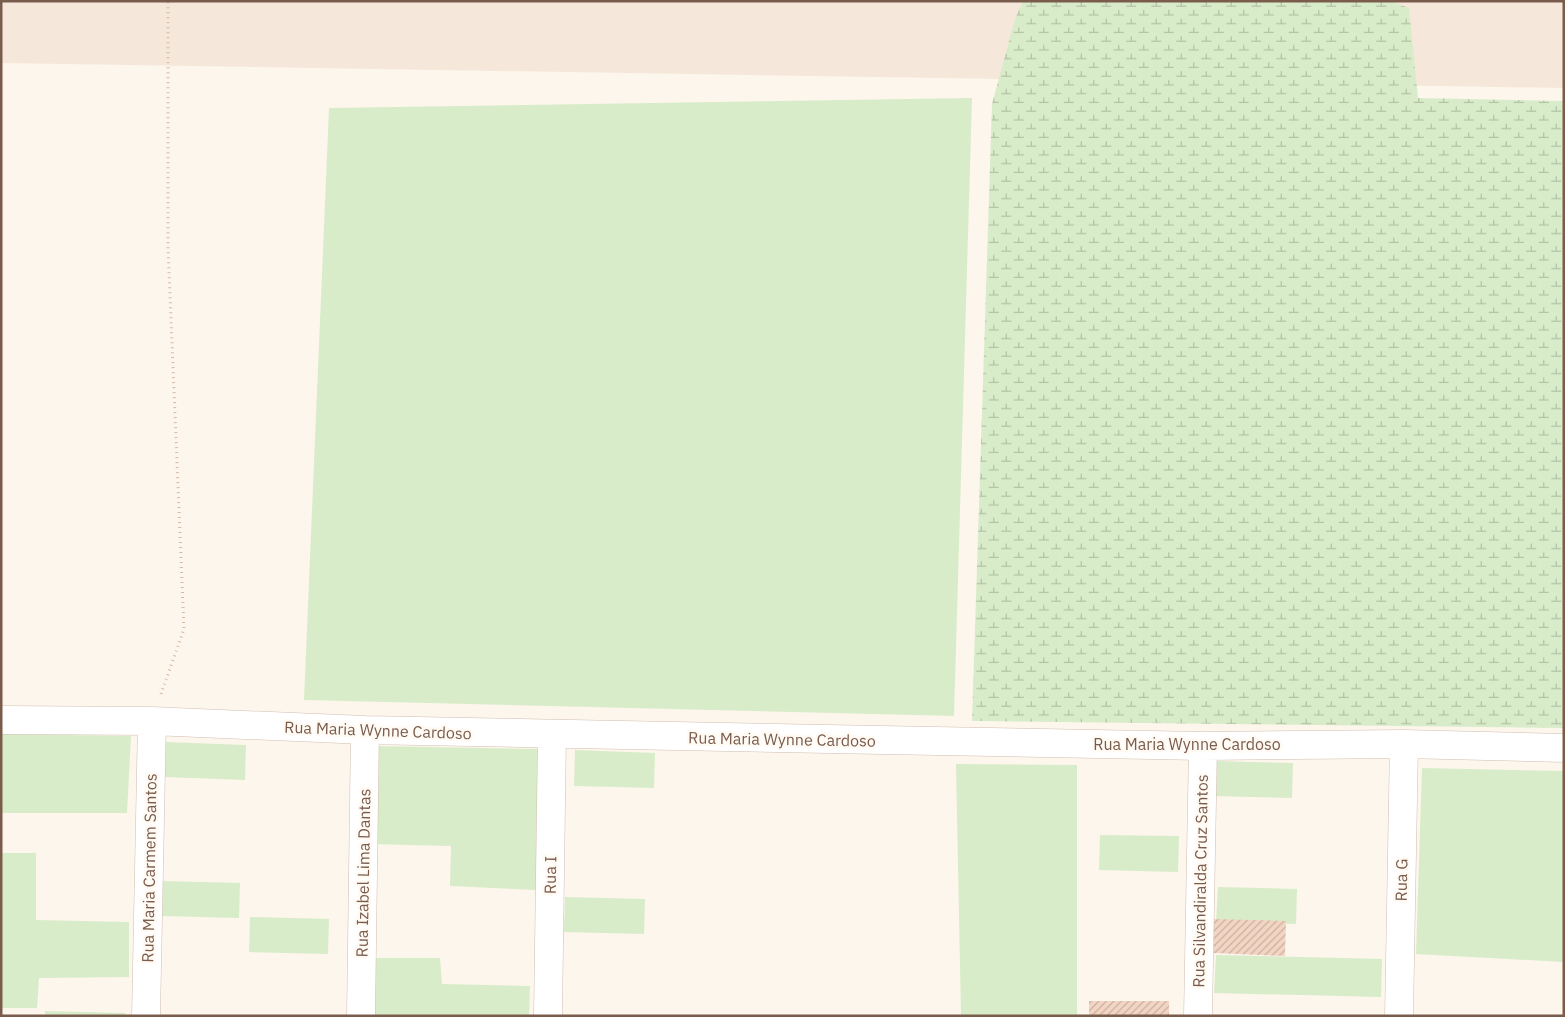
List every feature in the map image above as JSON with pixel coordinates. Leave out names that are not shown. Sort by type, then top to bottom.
[{"type":"street","name":"Rua Maria Wynne Cardoso","points":[[1,720],[152,721],[365,730],[1203,746],[1404,744],[1564,748]]},
{"type":"street","name":"Rua Maria Carmem Santos","points":[[146,1016],[152,721]]},
{"type":"street","name":"Rua Izabel Lima Dantas","points":[[360,1016],[365,730]]},
{"type":"street","name":"Rua I","points":[[548,1016],[552,734]]},
{"type":"street","name":"Rua G","points":[[1398,1016],[1404,744]]},
{"type":"street","name":"Rua Silvandiralda Cruz Santos","points":[[1198,1016],[1203,746]]},
{"type":"path","points":[[152,721],[184,630],[168,247],[168,1]]},
{"type":"shaded area","points":[[1,1],[1564,1],[1564,88],[1,63]]},
{"type":"green space","points":[[1023,1],[1390,1],[1409,8],[1418,98],[1564,101],[1564,728],[972,721],[992,104],[1015,19]]},
{"type":"green space","points":[[972,98],[954,716],[304,700],[329,108]]},
{"type":"green space","points":[[1,734],[131,736],[127,813],[1,813]]},
{"type":"green space","points":[[166,742],[246,745],[245,780],[165,777]]},
{"type":"green space","points":[[373,746],[538,749],[536,890],[450,886],[451,846],[367,844]]},
{"type":"green space","points":[[575,750],[655,753],[654,788],[574,786]]},
{"type":"green space","points":[[1214,761],[1293,763],[1292,798],[1213,796]]},
{"type":"green space","points":[[956,764],[1077,765],[1077,1016],[961,1016]]},
{"type":"green space","points":[[1422,768],[1564,771],[1564,962],[1416,954]]},
{"type":"green space","points":[[1100,835],[1179,836],[1178,872],[1099,870]]},
{"type":"green space","points":[[1,853],[36,853],[36,920],[129,922],[129,977],[39,978],[37,1008],[1,1008]]},
{"type":"green space","points":[[161,881],[240,883],[239,918],[160,916]]},
{"type":"green space","points":[[1218,887],[1297,889],[1296,924],[1216,922]]},
{"type":"green space","points":[[565,897],[645,899],[644,934],[564,932]]},
{"type":"green space","points":[[250,917],[329,919],[328,954],[249,952]]},
{"type":"green space","points":[[1216,955],[1382,959],[1381,997],[1214,993]]},
{"type":"green space","points":[[368,958],[440,958],[442,984],[530,986],[529,1016],[363,1016]]},
{"type":"green space","points":[[45,1011],[125,1013],[125,1016],[45,1016]]},
{"type":"building","points":[[1214,919],[1286,921],[1285,956],[1213,953]]},
{"type":"building","points":[[1089,1001],[1169,1001],[1169,1016],[1089,1016]]}]
